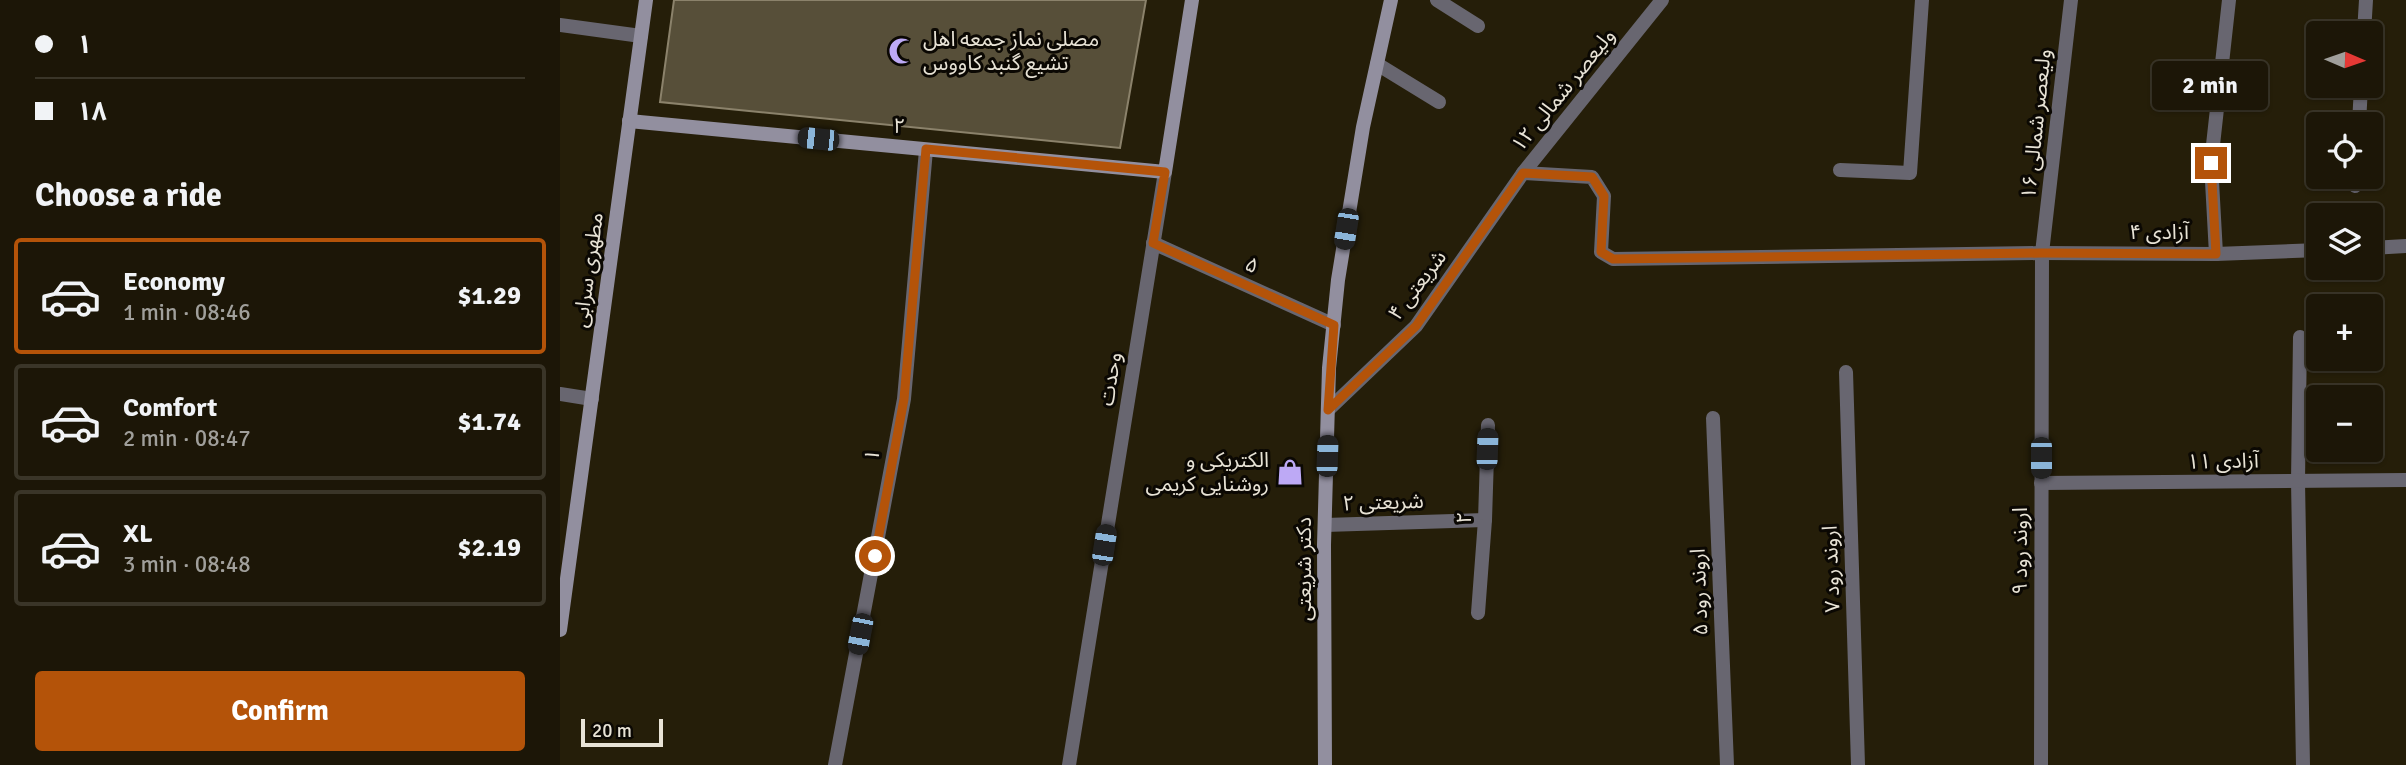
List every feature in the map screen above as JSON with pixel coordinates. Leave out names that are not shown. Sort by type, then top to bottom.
[{"type":"street","name":"مطهری سرابی","points":[[560,629],[563,586],[592,399],[646,0]]},
{"type":"street","name":"وحدت","points":[[1069,765],[1192,0]]},
{"type":"street","name":"دکتر شریعتی","points":[[1325,765],[1325,525],[1328,410],[1334,325],[1363,127],[1391,0]]},
{"type":"street","points":[[1437,0],[1478,26]]},
{"type":"street","name":"ولیعصر شمالی ۱۲","points":[[1523,173],[1662,0]]},
{"type":"street","points":[[1840,170],[1910,173],[1922,0]]},
{"type":"street","name":"ولیعصر شمالی ۱۶","points":[[2042,253],[2071,0]]},
{"type":"street","points":[[2216,254],[2211,163],[2229,0]]},
{"type":"street","points":[[2365,21],[2366,0]]},
{"type":"street","points":[[560,25],[641,36]]},
{"type":"street","points":[[1377,64],[1439,102]]},
{"type":"street","name":"۲","points":[[629,121],[1165,172]]},
{"type":"street","name":"۱","points":[[835,765],[904,399],[926,149]]},
{"type":"street","name":"آزادی ۴","points":[[1523,173],[1592,177],[1604,196],[1601,252],[1613,259],[2042,253],[2216,254],[2306,251]]},
{"type":"street","name":"شریعتی ۴","points":[[1328,410],[1416,326],[1523,173]]},
{"type":"street","name":"۵","points":[[1153,243],[1334,325]]},
{"type":"street","points":[[2383,247],[2406,246]]},
{"type":"street","name":"اروند رود ۹","points":[[2041,765],[2042,253]]},
{"type":"street","points":[[2300,337],[2298,481],[2303,765]]},
{"type":"street","name":"اروند رود ۷","points":[[1846,372],[1858,765]]},
{"type":"street","points":[[560,394],[592,399]]},
{"type":"street","name":"اروند رود ۵","points":[[1713,418],[1727,765]]},
{"type":"street","name":"۲","points":[[1478,613],[1488,425]]},
{"type":"street","name":"آزادی ۱۱","points":[[2041,484],[2406,480]]},
{"type":"street","name":"شریعتی ۲","points":[[1325,525],[1485,520]]},
{"type":"building","name":"مصلی نماز جمعه اهل تشیع گنبد کاووس","points":[[674,0],[1146,0],[1120,148],[660,102]]},
{"type":"place","name":"مصلی نماز جمعه اهل تشیع گنبد کاووس","points":[[902,51]]},
{"type":"place","name":"الکتریکی و روشنایی کریمی","points":[[1290,472]]},
{"type":"route","points":[[875,556],[904,399],[926,149],[1165,172],[1153,243],[1334,325],[1328,410],[1416,326],[1523,173],[1592,177],[1604,196],[1601,252],[1613,259],[2042,253],[2216,254],[2211,163]]}]
